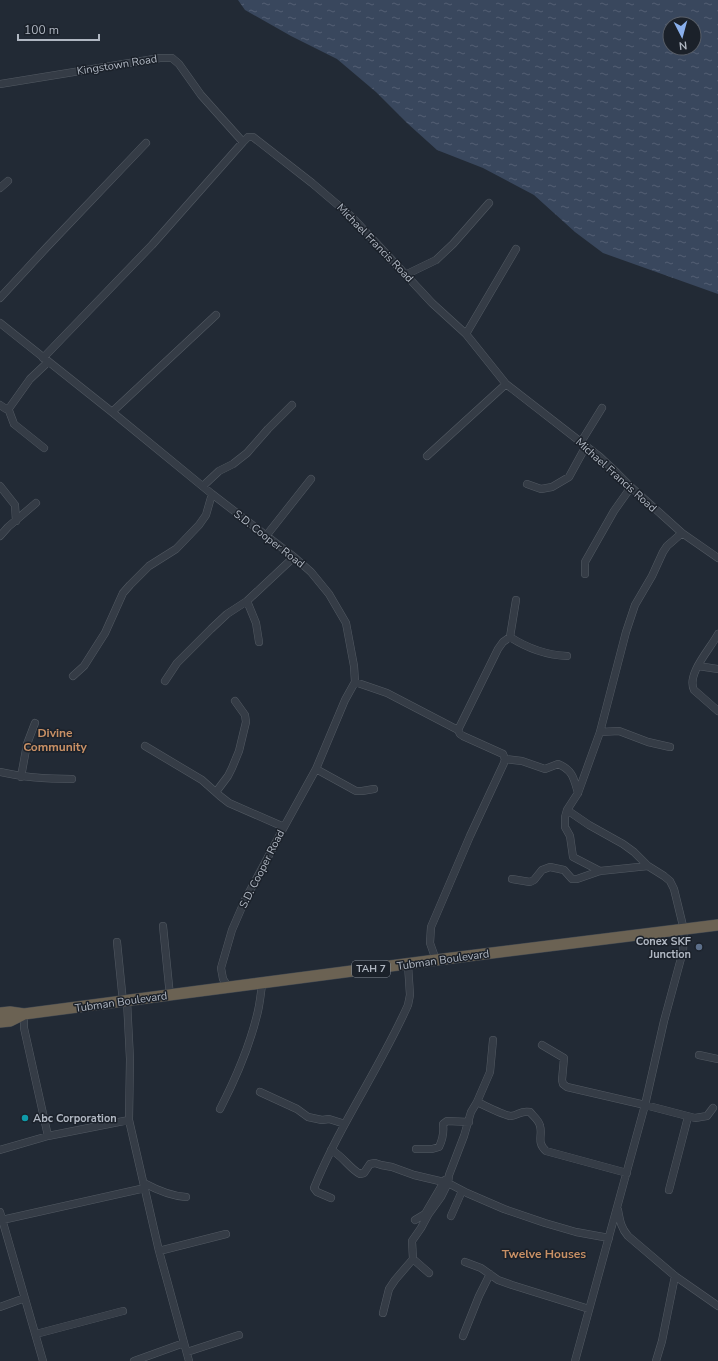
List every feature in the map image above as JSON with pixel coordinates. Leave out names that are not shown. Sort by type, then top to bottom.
[{"type":"highway","name":"Tubman Boulevard","points":[[0,1013],[10,1012],[24,1014],[125,1002],[408,965],[436,960],[718,925]]},
{"type":"highway","name":"Tubman Boulevard","points":[[0,1022],[10,1020],[24,1014]]},
{"type":"street","name":"Kingstown Road","points":[[0,84],[147,60],[172,58],[179,64],[201,95],[244,142]]},
{"type":"street","name":"Michael Francis Road","points":[[244,142],[248,138],[253,137],[312,183],[352,217],[432,303],[466,334],[506,384],[584,444],[617,472],[631,487],[682,533],[718,558]]},
{"type":"street","points":[[8,408],[46,360],[244,142]]},
{"type":"street","points":[[0,298],[146,143]]},
{"type":"street","points":[[0,188],[8,181]]},
{"type":"street","points":[[405,274],[436,260],[453,244],[489,203]]},
{"type":"street","points":[[466,334],[516,249]]},
{"type":"street","points":[[112,412],[216,315]]},
{"type":"street","name":"S.D. Cooper Road","points":[[0,323],[212,494],[294,557],[311,572],[329,594],[346,623],[356,682],[345,700],[316,769],[284,827],[232,930],[221,968],[223,979],[228,988]]},
{"type":"street","points":[[427,456],[506,384]]},
{"type":"street","points":[[0,405],[4,408],[8,408]]},
{"type":"street","points":[[202,486],[219,470],[233,464],[247,453],[292,405]]},
{"type":"street","points":[[8,408],[14,424],[44,448]]},
{"type":"street","points":[[527,484],[541,489],[552,487],[569,477],[602,408]]},
{"type":"street","points":[[266,536],[311,479]]},
{"type":"street","points":[[0,486],[15,505],[16,521]]},
{"type":"street","points":[[584,574],[585,562],[614,511],[631,487]]},
{"type":"street","points":[[73,676],[84,666],[105,633],[123,593],[149,566],[176,549],[199,525],[206,515],[212,494]]},
{"type":"street","points":[[0,536],[36,503]]},
{"type":"street","points":[[600,871],[573,857],[570,836],[565,827],[565,817],[567,810],[578,793],[600,732],[626,632],[635,605],[652,576],[663,552],[667,546],[682,533]]},
{"type":"street","points":[[165,681],[177,663],[211,629],[227,614],[247,601],[294,557]]},
{"type":"street","points":[[458,730],[498,649],[503,642],[510,637],[516,600]]},
{"type":"street","points":[[247,601],[256,623],[258,642]]},
{"type":"street","points":[[718,634],[698,666],[692,680],[694,690],[718,711]]},
{"type":"street","points":[[510,637],[521,644],[556,655],[567,656]]},
{"type":"street","points":[[698,666],[718,669]]},
{"type":"street","points":[[356,682],[386,692],[458,730],[463,736],[503,754],[505,759],[431,927],[430,943],[436,960]]},
{"type":"street","points":[[216,792],[232,768],[239,751],[246,722],[245,714],[235,701]]},
{"type":"street","points":[[21,777],[27,744],[35,723]]},
{"type":"street","points":[[600,732],[619,731],[648,742],[670,747]]},
{"type":"street","points":[[146,746],[202,780],[229,803],[284,827]]},
{"type":"street","points":[[505,759],[522,761],[545,769],[558,764],[567,768],[574,778],[578,793]]},
{"type":"street","points":[[316,769],[356,791],[374,789]]},
{"type":"street","points":[[0,772],[21,777],[72,779]]},
{"type":"street","points":[[567,810],[589,825],[623,844],[634,852],[648,866],[670,881],[674,889],[684,930],[682,952],[664,1021],[645,1105],[575,1361]]},
{"type":"street","points":[[512,879],[530,882],[542,870],[550,868],[564,870],[572,879],[577,879],[600,871],[648,866]]},
{"type":"street","points":[[164,926],[170,996]]},
{"type":"street","points":[[117,942],[125,1002],[130,1059],[129,1120],[159,1251],[189,1361]]},
{"type":"street","points":[[331,1198],[317,1192],[314,1188],[331,1150],[377,1068],[408,1005],[410,995],[408,965]]},
{"type":"street","points":[[220,1109],[231,1088],[250,1039],[258,1010],[262,984]]},
{"type":"street","points":[[24,1014],[24,1028],[48,1136]]},
{"type":"street","points":[[383,1313],[389,1289],[413,1259],[412,1241],[428,1215],[441,1198],[469,1122],[471,1112],[490,1072],[493,1040]]},
{"type":"street","points":[[542,1045],[564,1058],[562,1080],[563,1084],[567,1087],[645,1105],[688,1117],[701,1118],[707,1116],[713,1108]]},
{"type":"street","points":[[698,1055],[718,1059]]},
{"type":"street","points":[[260,1092],[297,1109],[308,1117],[322,1120],[329,1119],[345,1124]]},
{"type":"street","points":[[477,1102],[508,1115],[514,1115],[521,1111],[530,1112],[539,1123],[541,1130],[541,1143],[546,1151],[627,1173]]},
{"type":"street","points":[[670,1190],[688,1117]]},
{"type":"street","points":[[0,1150],[48,1136],[129,1120]]},
{"type":"street","points":[[416,1150],[439,1147],[444,1130],[443,1124],[447,1121],[469,1122]]},
{"type":"street","points":[[331,1150],[360,1174],[364,1174],[370,1164],[375,1163],[392,1166],[414,1175],[447,1180],[462,1191],[504,1209],[576,1232],[609,1238]]},
{"type":"street","points":[[415,1220],[425,1214],[447,1180]]},
{"type":"street","points":[[2,1220],[144,1186],[178,1197],[186,1197]]},
{"type":"street","points":[[451,1216],[462,1191]]},
{"type":"street","points":[[618,1208],[620,1224],[624,1231],[675,1276],[718,1306]]},
{"type":"street","points":[[0,1212],[43,1361]]},
{"type":"street","points":[[159,1251],[226,1234]]},
{"type":"street","points":[[413,1259],[429,1273]]},
{"type":"street","points":[[465,1262],[481,1268],[498,1280],[512,1286],[589,1309]]},
{"type":"street","points":[[463,1336],[479,1296],[490,1274]]},
{"type":"street","points":[[656,1361],[662,1341],[675,1276]]},
{"type":"street","points":[[0,1307],[25,1298]]},
{"type":"street","points":[[36,1334],[123,1311]]},
{"type":"street","points":[[187,1352],[239,1335]]},
{"type":"street","points":[[134,1361],[184,1344]]},
{"type":"water","points":[[238,0],[718,0],[718,294],[603,253],[575,232],[534,195],[483,168],[437,150],[376,92],[337,59],[291,36],[245,10]]},
{"type":"place","name":"Conex SKF Junction","points":[[699,947]]},
{"type":"place","name":"Abc Corporation","points":[[25,1118]]},
{"type":"district","name":"Divine Community","points":[[55,740]]},
{"type":"district","name":"Twelve Houses","points":[[544,1254]]}]
